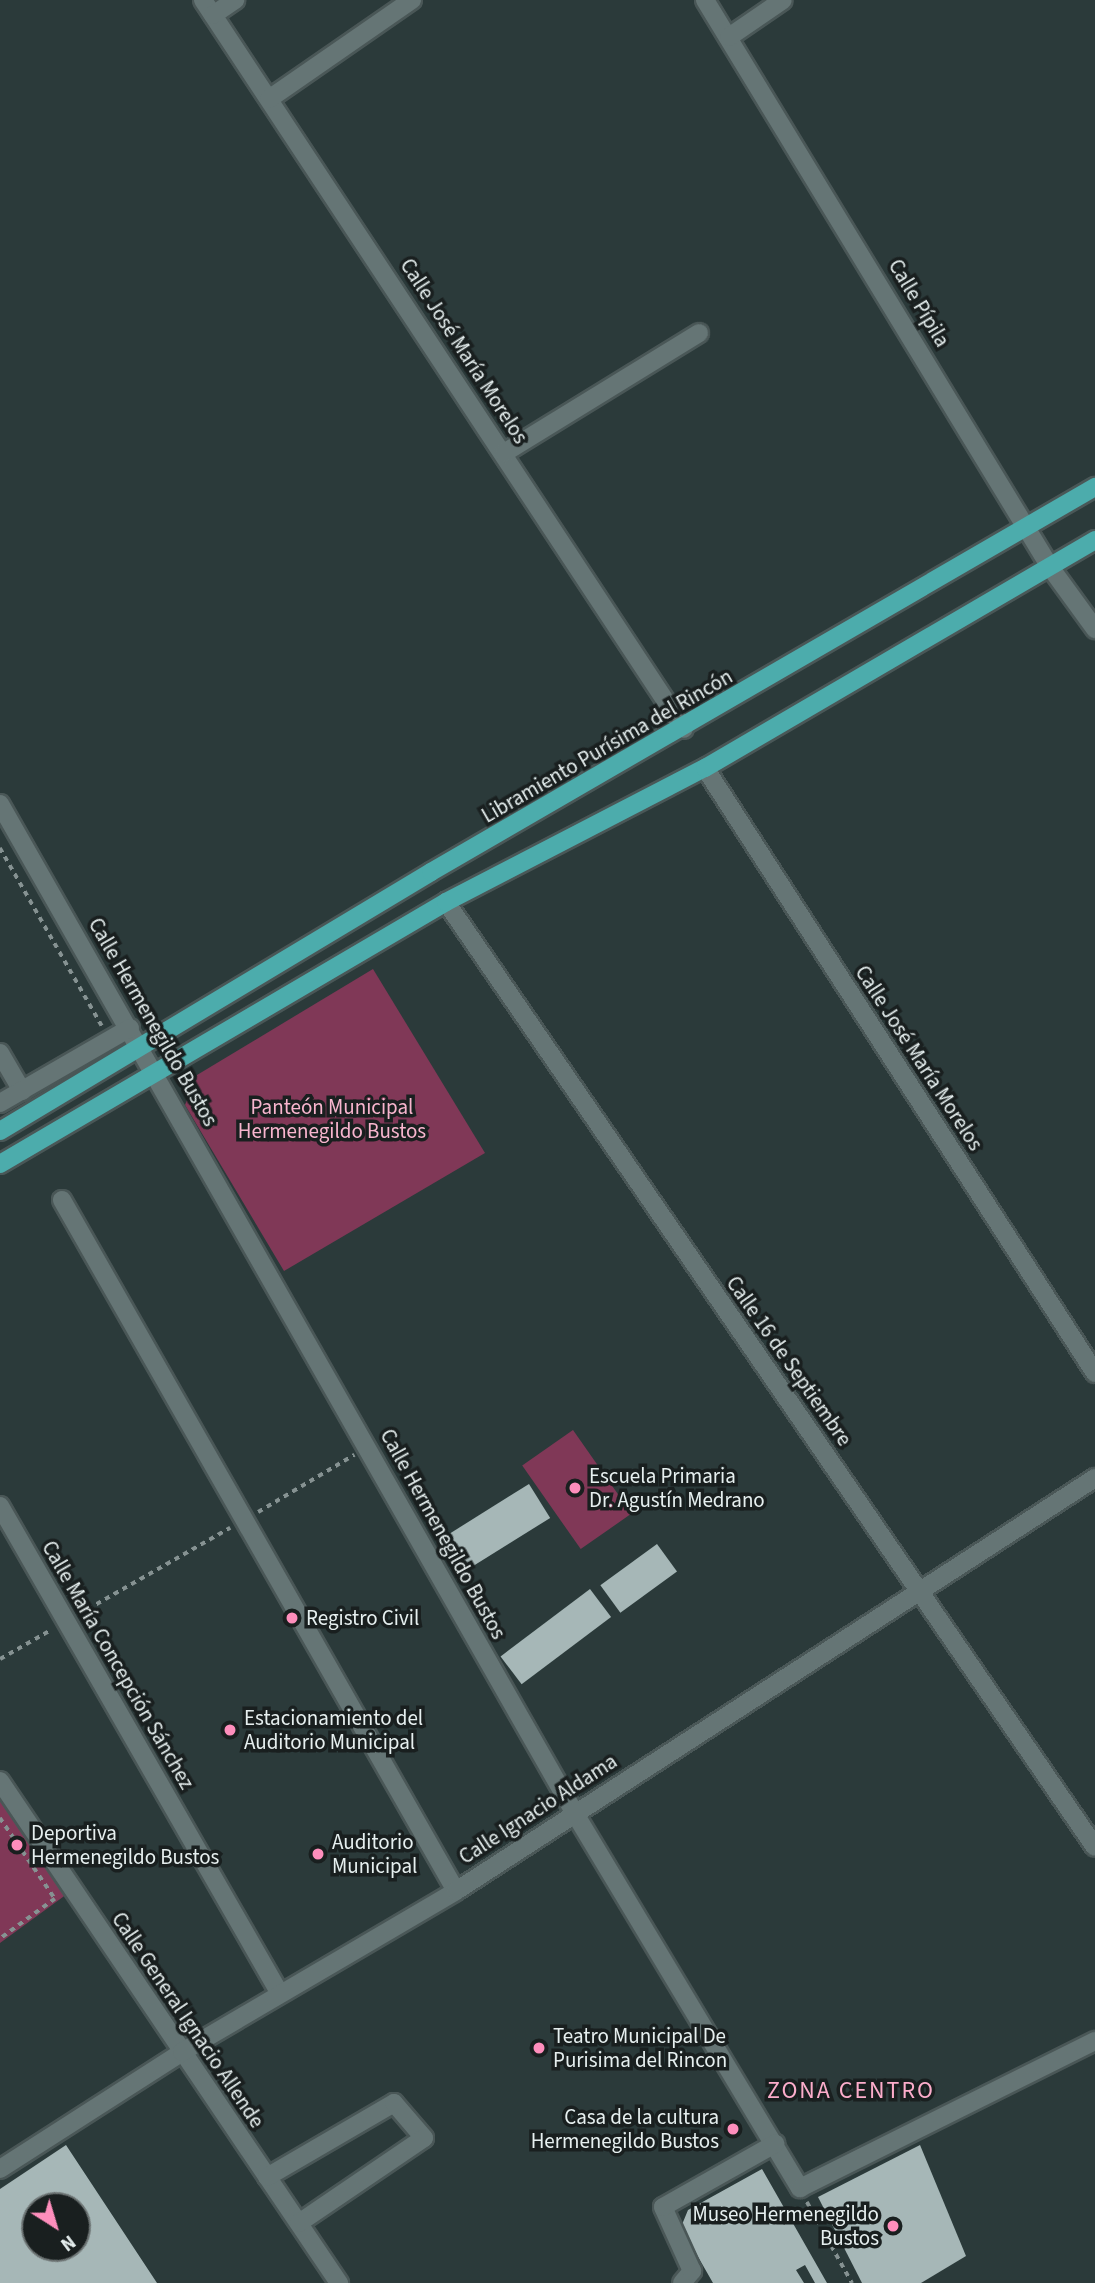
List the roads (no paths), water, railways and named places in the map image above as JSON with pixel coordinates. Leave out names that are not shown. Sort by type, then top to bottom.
[{"type":"main road","name":"Libramiento Purísima del Rincón","points":[[0,1131],[141,1044],[1095,487]]},
{"type":"main road","points":[[0,1164],[156,1069],[446,902],[705,768],[1095,540]]},
{"type":"street","points":[[208,7],[235,0]]},
{"type":"street","points":[[269,99],[412,0]]},
{"type":"street","points":[[729,37],[783,0]]},
{"type":"street","name":"Calle Pípila","points":[[710,2],[1050,567],[1095,629]]},
{"type":"street","name":"Calle José María Morelos","points":[[208,7],[684,729]]},
{"type":"street","points":[[504,453],[699,333]]},
{"type":"street","name":"Calle José María Morelos","points":[[705,768],[1095,1373]]},
{"type":"street","name":"Calle Hermenegildo Bustos","points":[[0,804],[156,1069],[574,1812],[800,2188],[1095,2041]]},
{"type":"street","name":"Calle 16 de Septiembre","points":[[446,902],[1095,1847]]},
{"type":"street","points":[[0,1103],[130,1028]]},
{"type":"street","points":[[0,1053],[22,1091]]},
{"type":"street","points":[[62,1200],[456,1891]]},
{"type":"street","name":"Calle Ignacio Aldama","points":[[0,2169],[279,1992],[456,1891],[574,1812],[1095,1478]]},
{"type":"street","name":"Calle María Concepción Sánchez","points":[[0,1506],[279,1992]]},
{"type":"street","name":"Calle General Ignacio Allende","points":[[0,1781],[340,2283]]},
{"type":"street","points":[[267,2177],[394,2103],[424,2138],[299,2223]]},
{"type":"street","points":[[683,2282],[692,2271],[663,2207],[775,2144]]},
{"type":"place","name":"Escuela Primaria Dr. Agustín Medrano","points":[[575,1488]]},
{"type":"place","name":"Registro Civil","points":[[292,1618]]},
{"type":"place","name":"Estacionamiento del Auditorio Municipal","points":[[230,1730]]},
{"type":"place","name":"Deportiva Hermenegildo Bustos","points":[[17,1845]]},
{"type":"place","name":"Auditorio Municipal","points":[[318,1854]]},
{"type":"place","name":"Teatro Municipal De Purisima del Rincon","points":[[539,2048]]},
{"type":"place","name":"Casa de la cultura Hermenegildo Bustos","points":[[733,2129]]},
{"type":"place","name":"Museo Hermenegildo Bustos","points":[[893,2226]]},
{"type":"district","name":"ZONA CENTRO","points":[[851,2091]]},
{"type":"park label","name":"Panteón Municipal Hermenegildo Bustos","points":[[332,1119]]}]
